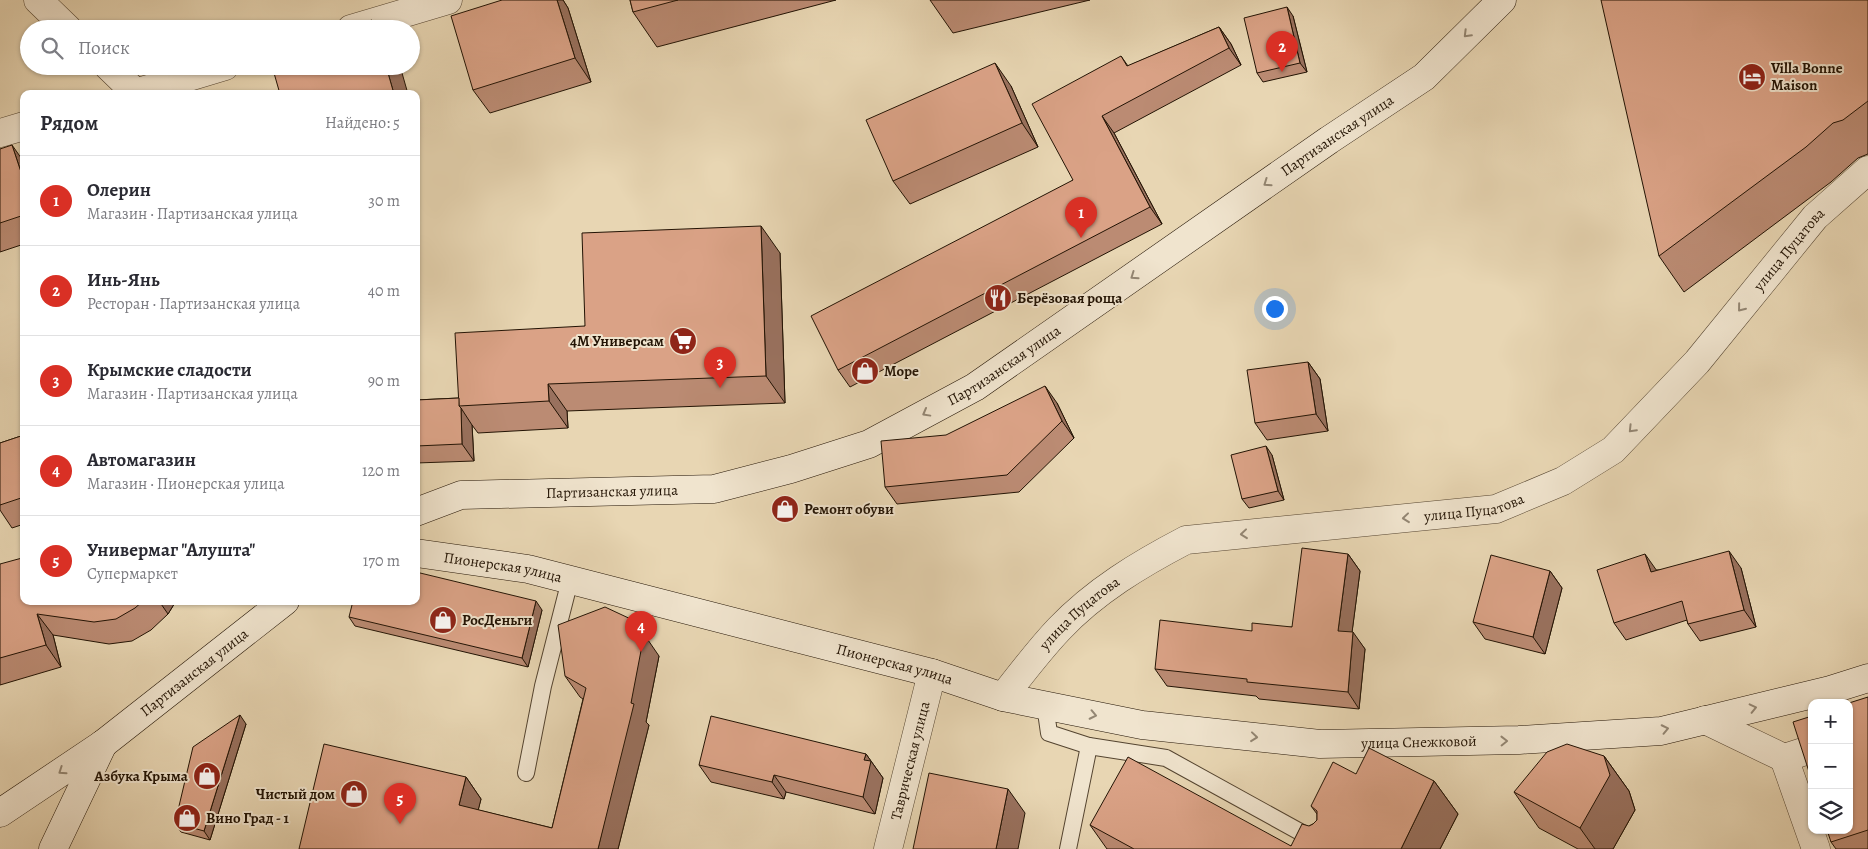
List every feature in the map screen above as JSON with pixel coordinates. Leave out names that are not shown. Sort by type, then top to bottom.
[{"type":"main road","points":[[38,0],[59,20]]},
{"type":"main road","points":[[381,20],[448,0]]},
{"type":"main road","name":"Партизанская улица","points":[[420,510],[461,495],[714,489],[791,469],[869,444],[974,386],[1329,140],[1424,77],[1502,0]]},
{"type":"main road","points":[[117,75],[131,90]]},
{"type":"main road","points":[[144,90],[195,75]]},
{"type":"main road","points":[[0,133],[20,127]]},
{"type":"main road","name":"улица Пуцатова","points":[[1003,696],[1059,629],[1096,596],[1142,563],[1186,540],[1496,509],[1563,481],[1613,450],[1697,362],[1816,218],[1868,170]]},
{"type":"main road","name":"Пионерская улица","points":[[420,554],[528,569],[932,673],[1003,696],[1045,705]]},
{"type":"main road","name":"Партизанская улица","points":[[0,813],[103,744],[280,605]]},
{"type":"main road","name":"Таврическая улица","points":[[888,849],[932,673]]},
{"type":"main road","name":"улица Снежковой","points":[[1045,705],[1142,725],[1320,744],[1519,740],[1661,731],[1830,690],[1868,678]]},
{"type":"main road","points":[[1705,720],[1784,758],[1808,750]]},
{"type":"main road","points":[[52,849],[103,744]]},
{"type":"main road","points":[[1784,758],[1816,849]]},
{"type":"lane","points":[[526,773],[543,686],[570,580]]},
{"type":"lane","points":[[1045,705],[1048,733],[1089,746],[1166,758],[1331,849]]},
{"type":"lane","points":[[1068,849],[1089,746]]},
{"type":"building","points":[[502,0],[557,0],[575,58],[473,90],[451,16]]},
{"type":"building","points":[[630,0],[678,0],[633,12]]},
{"type":"building","name":"Villa Bonne Maison","points":[[1601,0],[1868,0],[1868,101],[1843,120],[1833,123],[1806,147],[1659,256]]},
{"type":"building","points":[[1287,7],[1300,63],[1257,73],[1244,18]]},
{"type":"building","points":[[1219,27],[1229,48],[1102,116],[1150,207],[838,370],[811,316],[1073,180],[1032,104],[1121,56],[1127,66]]},
{"type":"building","points":[[995,63],[1022,123],[893,181],[866,120]]},
{"type":"building","points":[[275,75],[389,75],[393,90],[279,90]]},
{"type":"building","points":[[12,145],[20,169],[20,216],[0,223],[0,149]]},
{"type":"building","points":[[761,226],[766,376],[548,384],[549,401],[459,406],[455,333],[585,326],[582,233]]},
{"type":"building","points":[[1308,362],[1316,414],[1255,423],[1247,370]]},
{"type":"building","points":[[1045,386],[1062,421],[1007,475],[885,487],[881,441],[946,435]]},
{"type":"building","points":[[459,398],[462,444],[420,446],[420,400]]},
{"type":"building","points":[[20,436],[20,498],[0,505],[0,443]]},
{"type":"building","points":[[1266,446],[1278,491],[1242,499],[1231,455]]},
{"type":"building","points":[[1302,548],[1348,554],[1338,631],[1353,632],[1348,692],[1247,682],[1247,679],[1155,669],[1160,620],[1252,631],[1252,623],[1292,627]]},
{"type":"building","points":[[1729,551],[1744,610],[1688,624],[1682,601],[1614,623],[1597,570],[1645,554],[1651,572]]},
{"type":"building","points":[[1491,555],[1550,571],[1533,637],[1473,622]]},
{"type":"building","points":[[20,559],[20,605],[138,605],[116,619],[94,622],[37,614],[46,645],[0,658],[0,564]]},
{"type":"building","points":[[420,573],[536,601],[522,658],[349,617],[352,605],[420,605]]},
{"type":"building","points":[[605,607],[635,621],[644,635],[631,703],[634,704],[598,849],[299,849],[324,744],[466,777],[459,805],[552,828],[586,688],[565,676],[558,625]]},
{"type":"building","points":[[1868,697],[1868,830],[1831,842],[1828,834],[1853,834],[1853,702]]},
{"type":"building","points":[[240,715],[204,831],[175,823],[193,747]]},
{"type":"building","points":[[711,716],[866,754],[864,760],[871,761],[863,797],[774,775],[772,782],[699,765]]},
{"type":"building","points":[[1808,717],[1808,769],[1793,722]]},
{"type":"building","points":[[1567,744],[1604,756],[1610,775],[1580,828],[1514,792],[1547,752]]},
{"type":"building","points":[[1369,748],[1434,781],[1401,849],[1134,849],[1090,825],[1128,757],[1291,846],[1302,824],[1309,826],[1317,820],[1317,811],[1311,806],[1333,762],[1356,774]]},
{"type":"building","points":[[929,773],[1008,789],[996,849],[913,849]]},
{"type":"place","name":"Инь-Янь","points":[[1282,72]]},
{"type":"place","name":"Villa Bonne Maison","points":[[1752,77]]},
{"type":"place","name":"Олерин","points":[[1081,238]]},
{"type":"place","name":"Берёзовая роща","points":[[998,298]]},
{"type":"place","name":"4М Универсам","points":[[683,341]]},
{"type":"place","name":"Море","points":[[865,371]]},
{"type":"place","name":"Крымские сладости","points":[[720,388]]},
{"type":"place","name":"Ремонт обуви","points":[[785,509]]},
{"type":"place","name":"РосДеньги","points":[[443,620]]},
{"type":"place","name":"Автомагазин","points":[[641,652]]},
{"type":"place","name":"Азбука Крыма","points":[[207,776]]},
{"type":"place","name":"Чистый дом","points":[[354,794]]},
{"type":"place","name":"Вино Град - 1","points":[[187,818]]},
{"type":"place","name":"Универмаг \"Алушта\"","points":[[400,824]]}]
